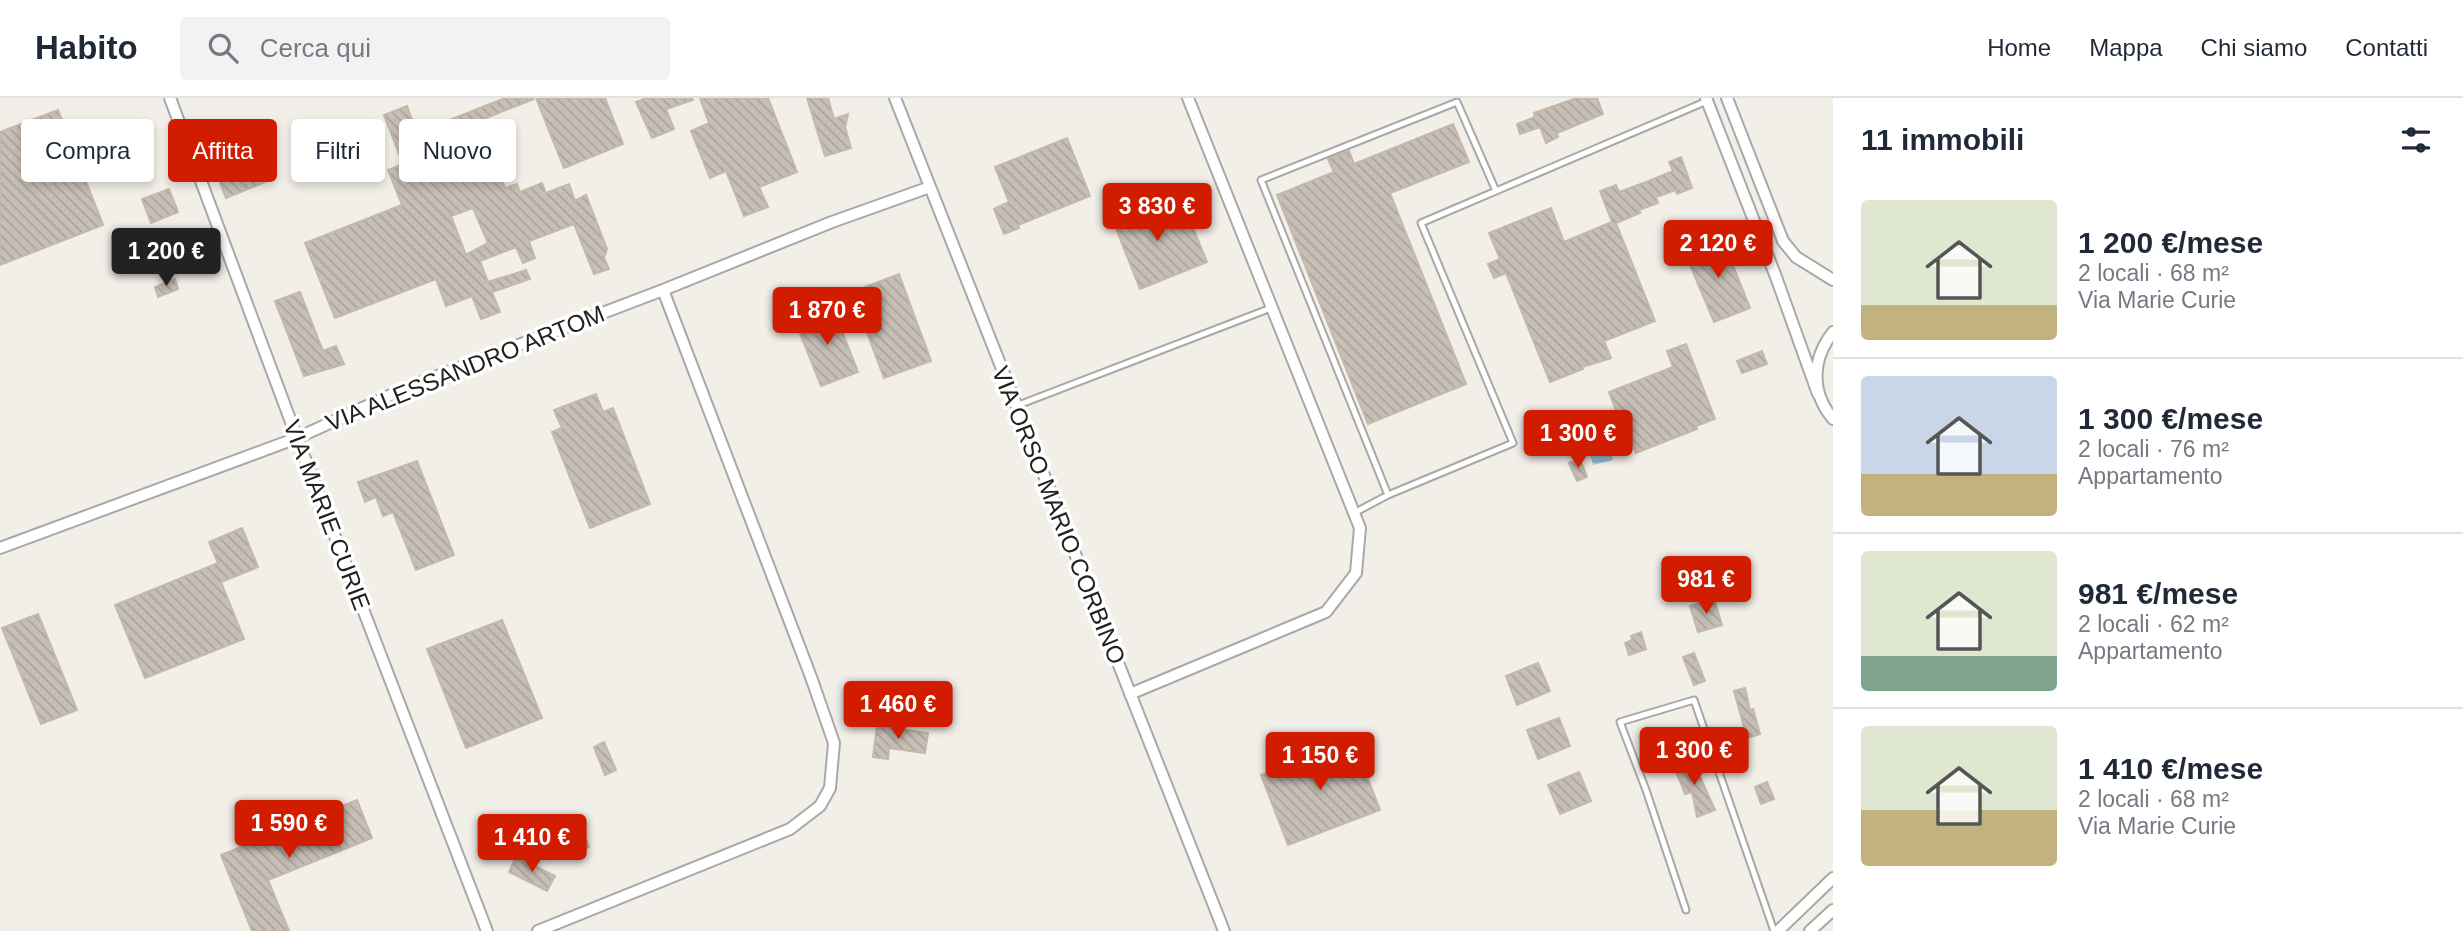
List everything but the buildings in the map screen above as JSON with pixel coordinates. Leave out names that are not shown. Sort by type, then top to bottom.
[{"type":"street","name":"VIA MARIE CURIE","points":[[170,98],[297,438],[487,931]]},
{"type":"street","name":"VIA ORSO MARIO CORBINO","points":[[895,98],[1224,931]]},
{"type":"street","points":[[1130,694],[1326,612],[1356,573],[1360,528],[1188,98]]},
{"type":"street","points":[[1727,98],[1783,241],[1796,257],[1833,280]]},
{"type":"street","points":[[1706,99],[1833,428]]},
{"type":"street","name":"VIA ALESSANDRO ARTOM","points":[[0,548],[297,438],[406,388],[832,222],[930,187]]},
{"type":"street","points":[[538,931],[790,829],[820,806],[831,789],[834,743],[663,290]]},
{"type":"street","points":[[1818,394],[1817,361],[1824,343],[1833,332]]},
{"type":"street","points":[[1824,408],[1833,418]]},
{"type":"street","points":[[1776,931],[1833,878]]},
{"type":"street","points":[[1810,931],[1833,910]]},
{"type":"lane","points":[[1354,513],[1388,495],[1513,443],[1421,223],[1706,99]]},
{"type":"lane","points":[[1388,495],[1261,180],[1457,102],[1496,191]]},
{"type":"lane","points":[[1016,406],[1273,308]]},
{"type":"lane","points":[[1686,910],[1620,722],[1694,700],[1776,931]]},
{"type":"water","points":[[1608,439],[1613,460],[1593,465],[1587,444]]}]
